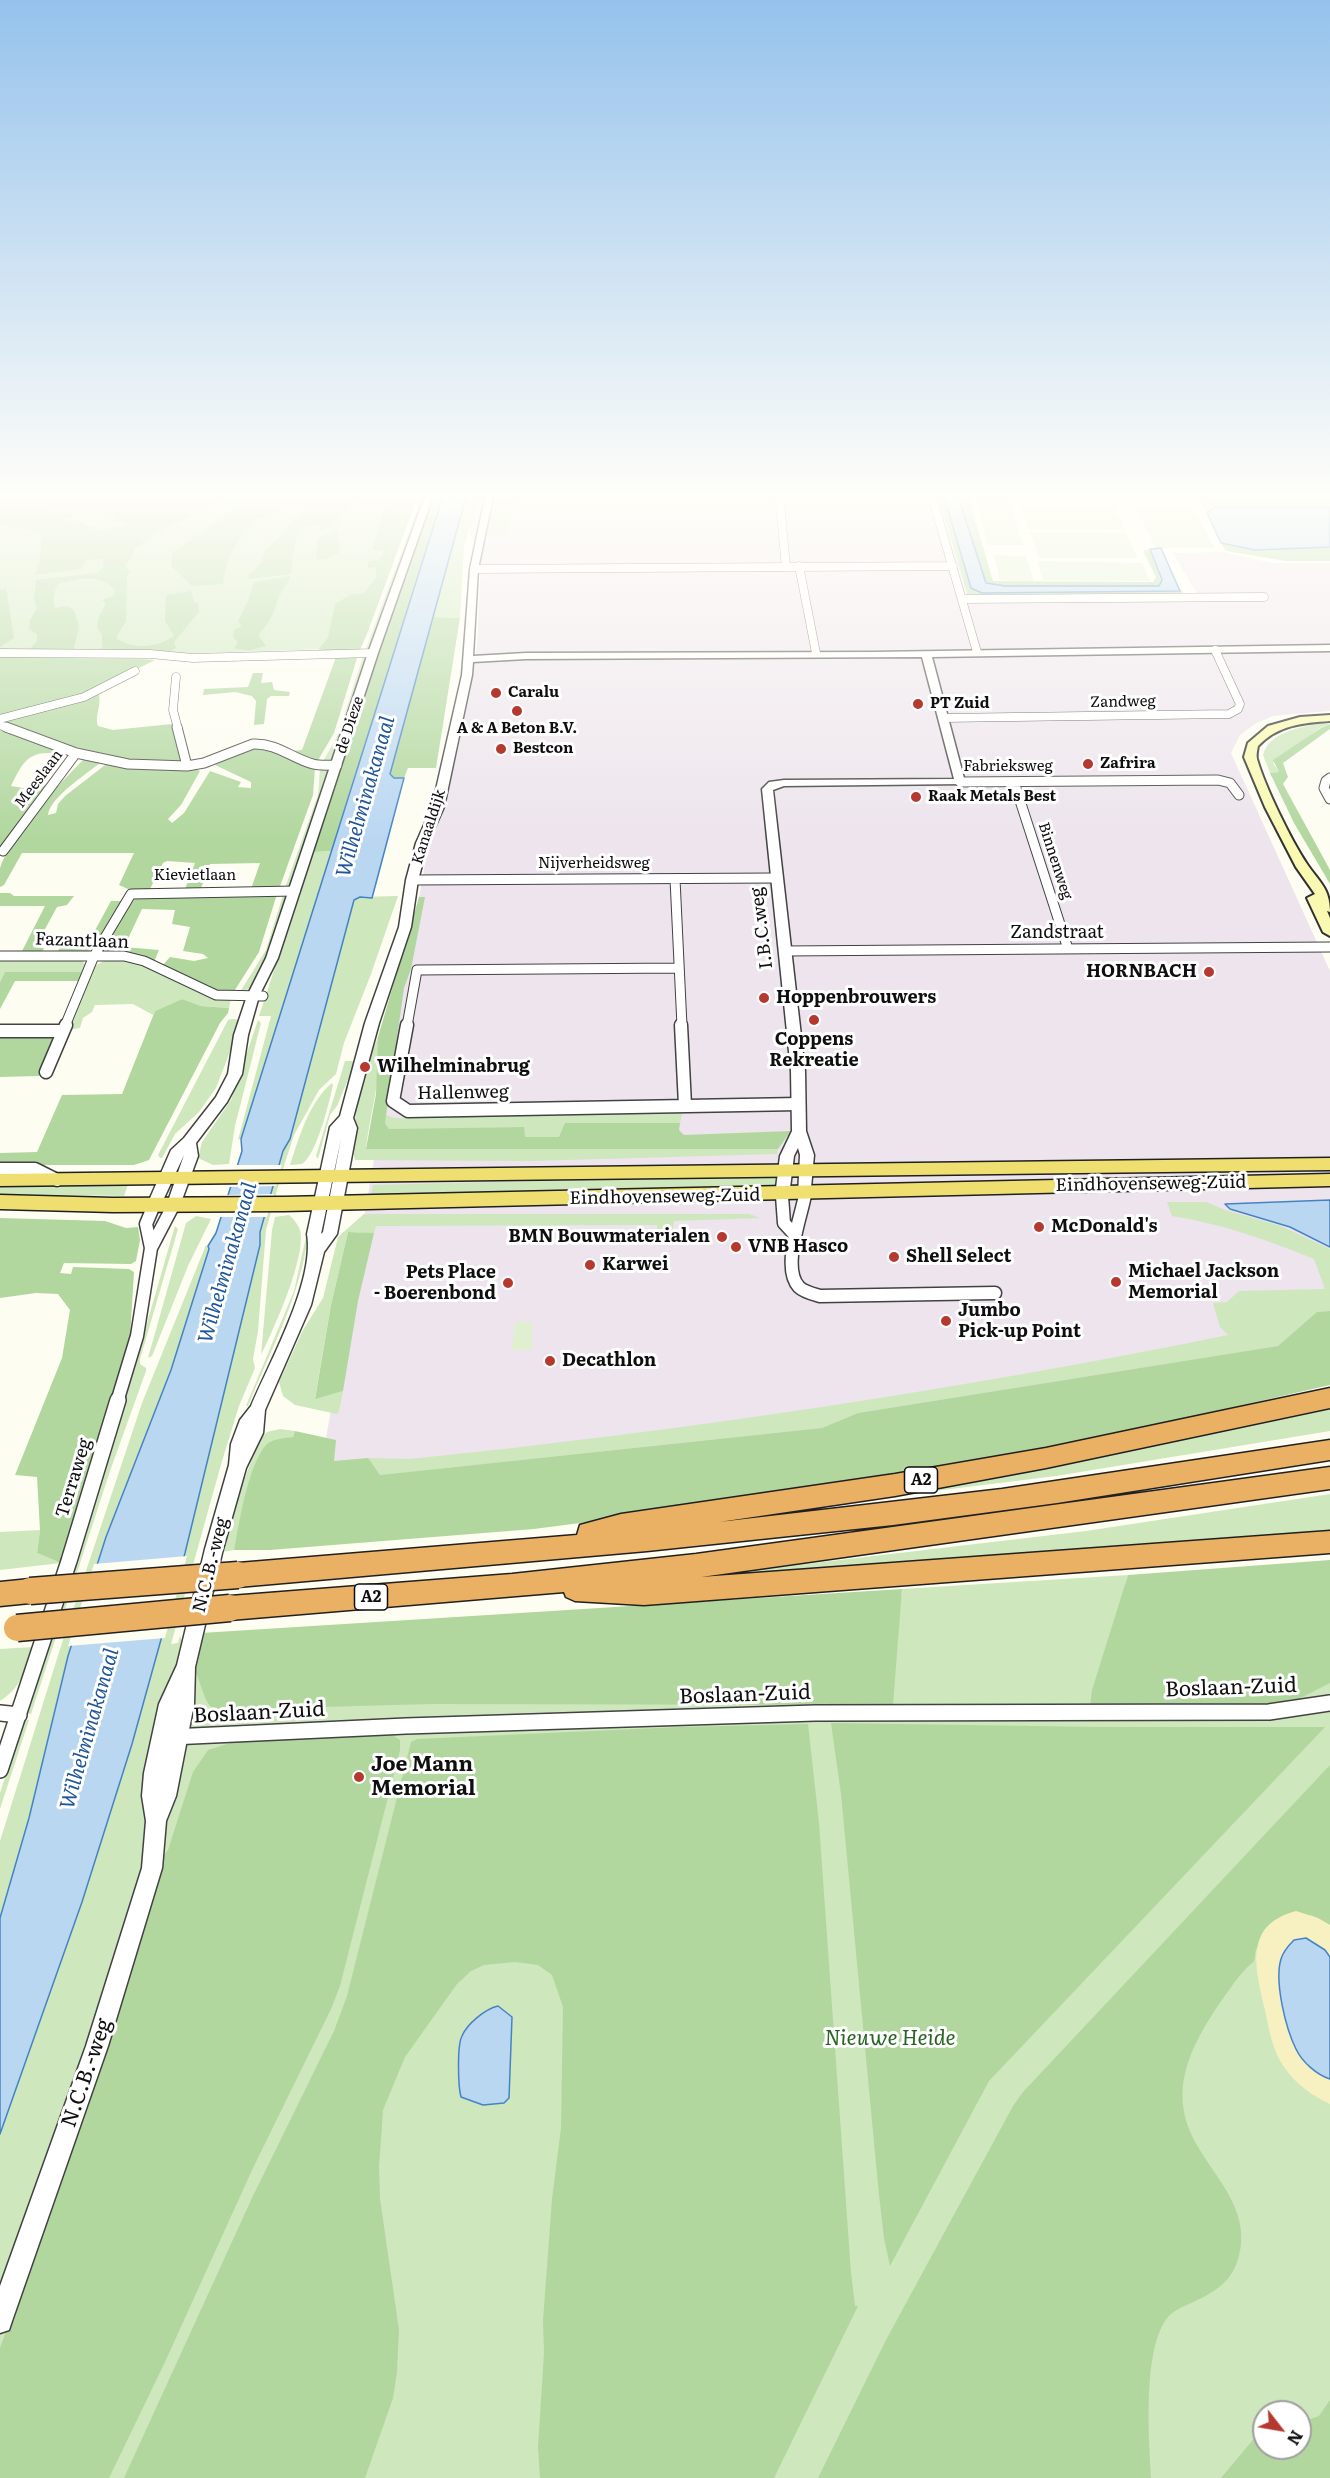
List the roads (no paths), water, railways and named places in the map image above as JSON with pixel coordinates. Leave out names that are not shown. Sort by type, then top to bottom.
[{"type":"highway","name":"A2","points":[[510,1551],[621,1526],[895,1485],[1046,1458],[1330,1398]]},
{"type":"highway","name":"A2","points":[[0,1594],[510,1551],[892,1514],[1153,1479],[1330,1450]]},
{"type":"highway","name":"A2","points":[[9,1628],[512,1586],[696,1566],[1330,1478]]},
{"type":"highway","name":"A2","points":[[512,1586],[644,1593],[1330,1542]]},
{"type":"main road","points":[[1330,718],[1300,720],[1272,728],[1257,740],[1251,751],[1251,761],[1256,773],[1302,867],[1330,932]]},
{"type":"main road","points":[[1302,867],[1311,876],[1330,908]]},
{"type":"main road","name":"Eindhovenseweg-Zuid","points":[[0,1180],[333,1175],[525,1176],[786,1170],[1330,1164]]},
{"type":"main road","name":"Eindhovenseweg-Zuid","points":[[0,1202],[212,1205],[782,1196],[1006,1187],[1326,1181]]},
{"type":"street","name":"de Dieze","points":[[154,1205],[176,1154],[189,1142],[222,1099],[235,1074],[239,1052],[250,1036],[259,996],[270,976],[272,958],[389,609]]},
{"type":"street","name":"Kanaaldijk","points":[[328,1202],[333,1175],[350,1128],[346,1118],[357,1073],[405,927],[412,880],[422,843],[438,807],[458,720],[469,656],[472,609]]},
{"type":"street","points":[[807,609],[816,653]]},
{"type":"street","points":[[966,609],[977,652]]},
{"type":"street","points":[[469,656],[1330,648]]},
{"type":"street","name":"Zandweg","points":[[943,718],[1229,714],[1238,709],[1240,704],[1215,650]]},
{"type":"street","points":[[0,653],[150,654],[193,658],[373,653]]},
{"type":"street","points":[[926,653],[960,782]]},
{"type":"street","points":[[0,719],[75,700],[135,672]]},
{"type":"street","points":[[176,677],[173,710],[187,766]]},
{"type":"street","points":[[0,725],[76,753],[128,764],[187,766],[204,763],[246,746],[261,743],[276,745],[312,764],[337,765]]},
{"type":"street","name":"Meeslaan","points":[[3,851],[76,753]]},
{"type":"street","points":[[1330,778],[1324,788],[1330,799]]},
{"type":"street","name":"Fabrieksweg","points":[[770,785],[784,783],[1218,780],[1230,783],[1239,795]]},
{"type":"street","name":"Binnenweg","points":[[1014,782],[1068,949]]},
{"type":"street","name":"I.B.C.weg","points":[[770,785],[767,792],[775,878],[798,1071],[799,1131],[807,1155],[805,1195]]},
{"type":"street","name":"Nijverheidsweg","points":[[412,880],[775,878]]},
{"type":"street","points":[[675,879],[685,1105],[799,1104]]},
{"type":"street","name":"Kievietlaan","points":[[94,956],[131,894],[136,892],[296,891]]},
{"type":"street","name":"Zandstraat","points":[[784,951],[1330,947]]},
{"type":"street","name":"Fazantlaan","points":[[0,956],[136,958],[207,992],[226,996],[259,996]]},
{"type":"street","points":[[46,1072],[94,956]]},
{"type":"street","name":"Hallenweg","points":[[678,968],[417,970],[393,1101],[408,1111],[685,1105]]},
{"type":"street","points":[[0,1032],[63,1031]]},
{"type":"street","name":"I.B.C.weg","points":[[782,1196],[787,1156],[799,1131]]},
{"type":"street","points":[[174,1204],[191,1156],[189,1142]]},
{"type":"street","name":"Eindhovenseweg-Zuid","points":[[0,1169],[35,1169],[57,1180]]},
{"type":"street","points":[[805,1195],[803,1212],[795,1234],[792,1274],[798,1286],[809,1293],[820,1296],[995,1293]]},
{"type":"street","points":[[782,1196],[784,1223],[795,1234]]},
{"type":"street","name":"N.C.B.-weg","points":[[0,2321],[97,2046],[152,1868],[156,1821],[166,1796],[170,1737],[187,1686],[186,1666],[214,1549],[238,1465],[252,1445],[258,1425],[257,1410],[303,1305],[317,1250],[330,1234],[328,1202]]},
{"type":"street","name":"Terraweg","points":[[151,1248],[174,1204]]},
{"type":"street","name":"Terraweg","points":[[0,1770],[69,1560],[136,1336],[144,1305],[151,1248],[146,1224],[154,1205]]},
{"type":"street","name":"Boslaan-Zuid","points":[[170,1737],[406,1726],[815,1713],[1269,1712],[1330,1703]]},
{"type":"street","points":[[0,1713],[18,1715]]},
{"type":"water","name":"Wilhelminakanaal","points":[[408,609],[435,609],[390,774],[394,778],[404,778],[372,898],[360,897],[354,900],[290,1139],[283,1151],[260,1232],[260,1245],[185,1553],[132,1744],[82,1902],[0,2134],[0,1918],[29,1818],[68,1656],[106,1537],[171,1370],[209,1249],[208,1246],[216,1233],[242,1151],[241,1139]]},
{"type":"water","points":[[1330,1200],[1330,1247],[1290,1227],[1230,1209],[1225,1204]]},
{"type":"water","points":[[1306,1938],[1325,1950],[1330,1957],[1330,2079],[1315,2071],[1299,2054],[1288,2030],[1282,2005],[1279,1969],[1282,1956],[1294,1940]]},
{"type":"water","points":[[498,2006],[512,2017],[509,2098],[504,2103],[483,2105],[461,2097],[460,2041],[464,2031],[472,2022],[488,2010]]},
{"type":"place","name":"Caralu","points":[[496,693]]},
{"type":"place","name":"PT Zuid","points":[[918,704]]},
{"type":"place","name":"A & A Beton B.V.","points":[[517,711]]},
{"type":"place","name":"Bestcon","points":[[501,749]]},
{"type":"place","name":"Zafrira","points":[[1088,764]]},
{"type":"place","name":"Raak Metals Best","points":[[916,797]]},
{"type":"place","name":"HORNBACH","points":[[1209,972]]},
{"type":"place","name":"Hoppenbrouwers","points":[[764,998]]},
{"type":"place","name":"Coppens Rekreatie","points":[[814,1020]]},
{"type":"place","name":"Wilhelminabrug","points":[[365,1067]]},
{"type":"place","name":"McDonald's","points":[[1039,1227]]},
{"type":"place","name":"BMN Bouwmaterialen","points":[[722,1237]]},
{"type":"place","name":"VNB Hasco","points":[[736,1247]]},
{"type":"place","name":"Shell Select","points":[[894,1257]]},
{"type":"place","name":"Karwei","points":[[590,1265]]},
{"type":"place","name":"Michael Jackson Memorial","points":[[1116,1282]]},
{"type":"place","name":"Pets Place - Boerenbond","points":[[508,1283]]},
{"type":"place","name":"Jumbo Pick-up Point","points":[[946,1321]]},
{"type":"place","name":"Decathlon","points":[[550,1361]]},
{"type":"place","name":"Joe Mann Memorial","points":[[359,1777]]},
{"type":"park label","name":"Nieuwe Heide","points":[[890,2039]]}]
